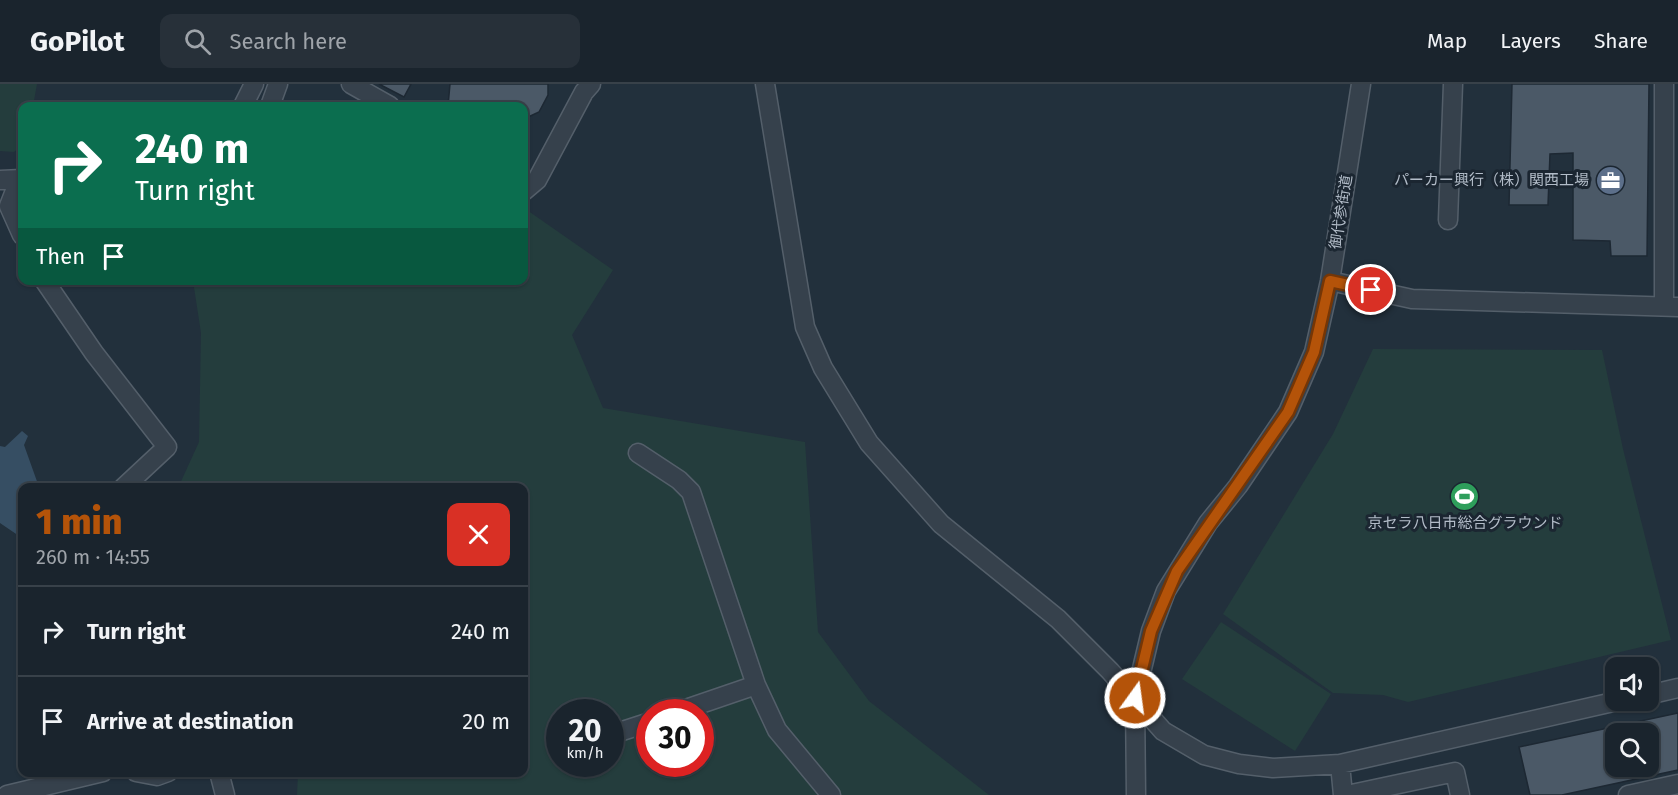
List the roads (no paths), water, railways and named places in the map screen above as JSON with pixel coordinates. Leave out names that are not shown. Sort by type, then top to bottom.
[{"type":"street","points":[[245,102],[254,84]]},
{"type":"street","points":[[271,102],[278,84]]},
{"type":"street","points":[[351,84],[383,102]]},
{"type":"street","points":[[528,188],[537,180],[584,92],[591,84]]},
{"type":"street","points":[[765,84],[805,327],[823,368],[869,443],[941,524],[1058,619],[1135,698],[1163,731],[1204,755],[1239,764],[1273,768],[1340,764],[1605,704]]},
{"type":"street","name":"御代参街道","points":[[1133,791],[1135,698],[1151,631],[1177,571],[1288,412],[1314,352],[1330,281],[1361,84]]},
{"type":"street","points":[[1448,220],[1453,84]]},
{"type":"street","points":[[1330,281],[1412,299],[1671,306],[1664,84]]},
{"type":"street","points":[[0,180],[18,179]]},
{"type":"street","points":[[18,183],[9,206],[18,227]]},
{"type":"street","points":[[47,285],[94,353],[167,447],[128,483]]},
{"type":"street","points":[[638,453],[679,480],[691,492],[756,685],[777,730],[831,795]]},
{"type":"street","points":[[714,699],[756,685]]},
{"type":"street","points":[[1659,692],[1678,688]]},
{"type":"street","points":[[1340,764],[1345,795],[1455,772],[1460,795]]},
{"type":"street","points":[[7,795],[82,777]]},
{"type":"street","points":[[220,777],[225,795]]},
{"type":"street","points":[[1628,795],[1678,784]]},
{"type":"water","points":[[22,431],[28,436],[24,445],[38,483],[18,483],[18,535],[0,523],[0,446],[5,447]]},
{"type":"place","name":"パーカー興行（株）関西工場","points":[[1610,180]]},
{"type":"place","name":"京セラ八日市総合グラウンド","points":[[1465,496]]}]
